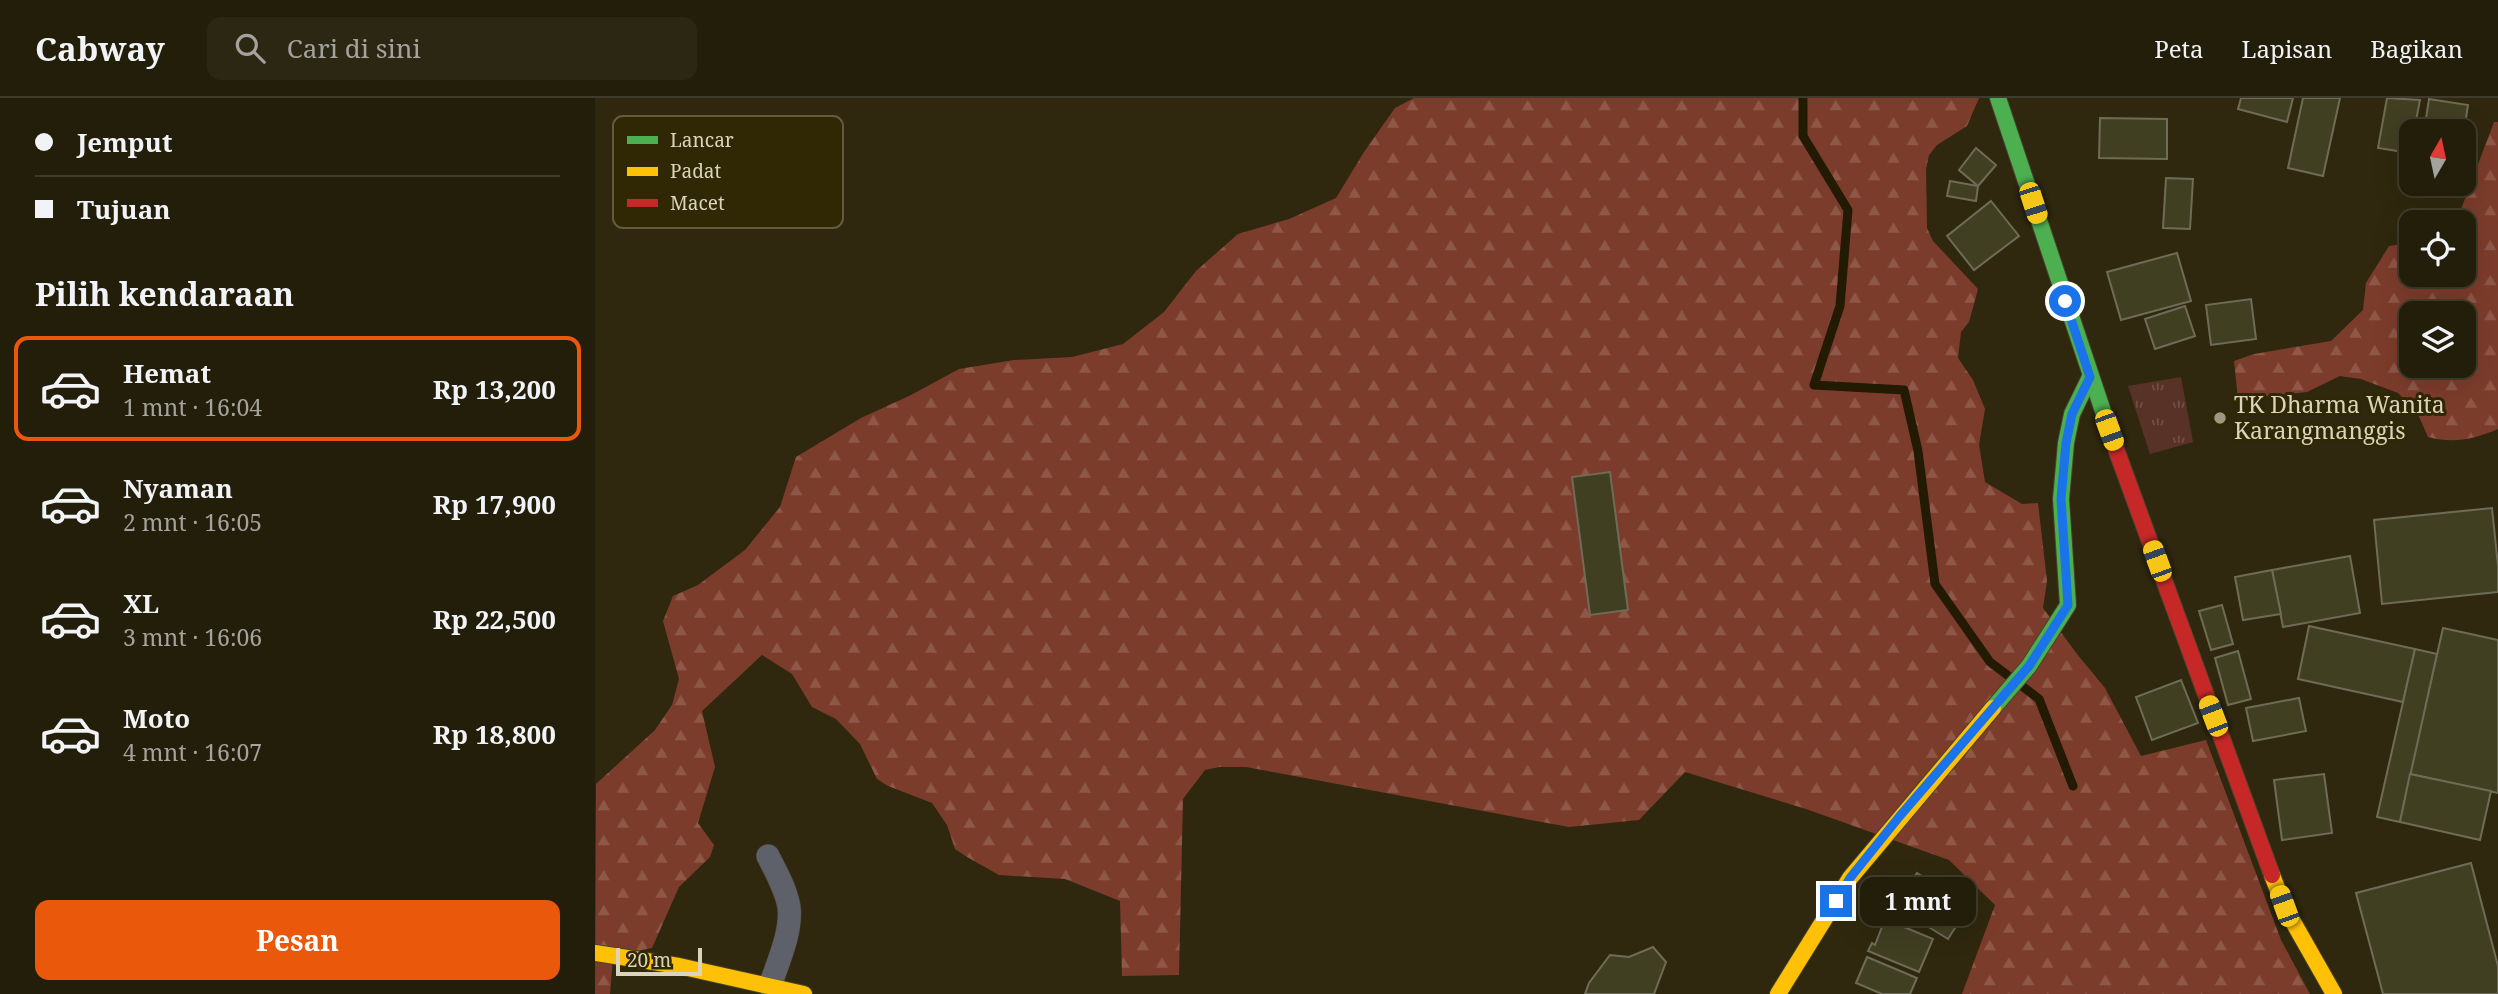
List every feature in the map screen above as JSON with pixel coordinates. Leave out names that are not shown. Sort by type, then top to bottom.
[{"type":"street","points":[[1999,98],[2090,377],[2284,906],[2334,994]]},
{"type":"street","points":[[1778,994],[1850,878],[1899,817],[2002,700],[2029,666],[2068,605],[2061,499],[2066,443],[2072,414],[2090,377]]},
{"type":"street","points":[[768,856],[784,889],[789,908],[789,925],[770,986]]},
{"type":"street","points":[[595,953],[679,966],[804,994]]},
{"type":"green space","points":[[1414,98],[1979,98],[1967,126],[1937,145],[1929,155],[1926,169],[1927,228],[1933,241],[1978,289],[1969,322],[1961,332],[1958,358],[1973,380],[1985,409],[1979,445],[1985,482],[2022,504],[2038,503],[2047,581],[2043,608],[2105,688],[2141,756],[2206,740],[2281,940],[2310,994],[1962,994],[1995,905],[1949,860],[1806,809],[1685,772],[1639,820],[1569,827],[1246,767],[1205,770],[1183,799],[1179,975],[1122,976],[1120,901],[1065,879],[999,875],[955,849],[947,825],[932,803],[877,779],[860,744],[836,719],[812,707],[792,674],[762,655],[702,711],[715,767],[698,823],[714,845],[710,857],[679,887],[652,948],[613,956],[610,994],[595,994],[596,784],[655,730],[672,705],[679,679],[663,621],[673,596],[698,585],[745,550],[780,507],[796,457],[861,418],[959,369],[1014,360],[1072,357],[1123,344],[1164,312],[1196,271],[1238,234],[1289,219],[1336,198],[1395,108]]},
{"type":"green space","points":[[2494,122],[2498,122],[2498,429],[2464,439],[2428,437],[2417,412],[2398,393],[2361,379],[2340,376],[2307,392],[2238,399],[2234,361],[2254,354],[2331,341],[2363,310],[2366,283],[2389,246],[2399,245],[2399,287],[2476,287],[2476,210],[2461,210],[2466,196],[2476,196],[2476,170]]},
{"type":"green space","points":[[2181,377],[2193,442],[2150,454],[2128,386]]},
{"type":"building","points":[[2241,98],[2293,98],[2287,122],[2238,109]]},
{"type":"building","points":[[2303,98],[2340,98],[2323,176],[2288,168]]},
{"type":"building","points":[[2387,98],[2420,100],[2416,119],[2399,119],[2399,151],[2378,148]]},
{"type":"building","points":[[2429,99],[2468,105],[2466,119],[2426,119]]},
{"type":"building","points":[[2100,118],[2167,119],[2167,159],[2099,158]]},
{"type":"building","points":[[1976,148],[1996,165],[1978,186],[1959,170]]},
{"type":"building","points":[[2166,178],[2193,179],[2190,229],[2163,228]]},
{"type":"building","points":[[1950,181],[1978,186],[1976,201],[1947,196]]},
{"type":"building","points":[[1991,201],[2019,236],[1974,270],[1947,236]]},
{"type":"building","points":[[2177,253],[2191,301],[2121,320],[2107,272]]},
{"type":"building","points":[[2251,299],[2256,339],[2211,345],[2206,305]]},
{"type":"building","points":[[2185,306],[2195,336],[2155,349],[2145,319]]},
{"type":"building","points":[[1610,472],[1628,610],[1590,615],[1572,477]]},
{"type":"building","points":[[2492,508],[2498,592],[2382,604],[2374,520]]},
{"type":"building","points":[[2350,556],[2360,613],[2283,627],[2272,570]]},
{"type":"building","points":[[2272,570],[2281,614],[2243,620],[2235,577]]},
{"type":"building","points":[[2222,605],[2233,644],[2211,650],[2199,611]]},
{"type":"building","points":[[2309,626],[2415,649],[2403,702],[2298,679]]},
{"type":"building","points":[[2443,628],[2498,640],[2498,793],[2410,774]]},
{"type":"building","points":[[2415,649],[2437,654],[2400,822],[2377,817]]},
{"type":"building","points":[[2238,651],[2251,699],[2228,705],[2215,658]]},
{"type":"building","points":[[2181,680],[2198,723],[2152,740],[2136,697]]},
{"type":"building","points":[[2299,698],[2306,731],[2253,741],[2246,708]]},
{"type":"building","points":[[2324,774],[2332,833],[2282,840],[2274,780]]},
{"type":"building","points":[[2410,774],[2491,791],[2480,840],[2400,822]]},
{"type":"building","points":[[2471,863],[2498,966],[2498,994],[2383,994],[2356,893]]},
{"type":"building","points":[[1917,873],[1969,906],[1948,939],[1896,907]]},
{"type":"building","points":[[1885,919],[1933,939],[1919,972],[1868,951],[1872,943],[1875,945]]},
{"type":"building","points":[[1653,947],[1666,962],[1654,994],[1585,994],[1589,983],[1610,955],[1629,957]]},
{"type":"building","points":[[1867,957],[1917,978],[1910,994],[1882,994],[1856,983]]},
{"type":"waterway","points":[[1803,98],[1803,136],[1848,210],[1840,306],[1814,385],[1904,390],[1918,451],[1935,584],[1990,662],[2039,699],[2073,786]]},
{"type":"traffic: fast","points":[[1998,98],[2113,441]]},
{"type":"traffic: fast","points":[[1993,708],[2029,666],[2068,605],[2061,499],[2066,443],[2072,414],[2090,377]]},
{"type":"traffic: slow","points":[[1778,994],[1850,878],[1993,708]]},
{"type":"traffic: slow","points":[[2272,875],[2284,906],[2334,994]]},
{"type":"traffic: slow","points":[[595,953],[679,966],[804,994]]},
{"type":"traffic: jam","points":[[2113,441],[2272,875]]},
{"type":"place","name":"TK Dharma Wanita Karangmanggis","points":[[2220,418]]},
{"type":"route","points":[[1836,901],[1850,878],[1899,817],[2029,666],[2068,605],[2061,499],[2066,443],[2072,414],[2090,377],[2065,301]]}]
